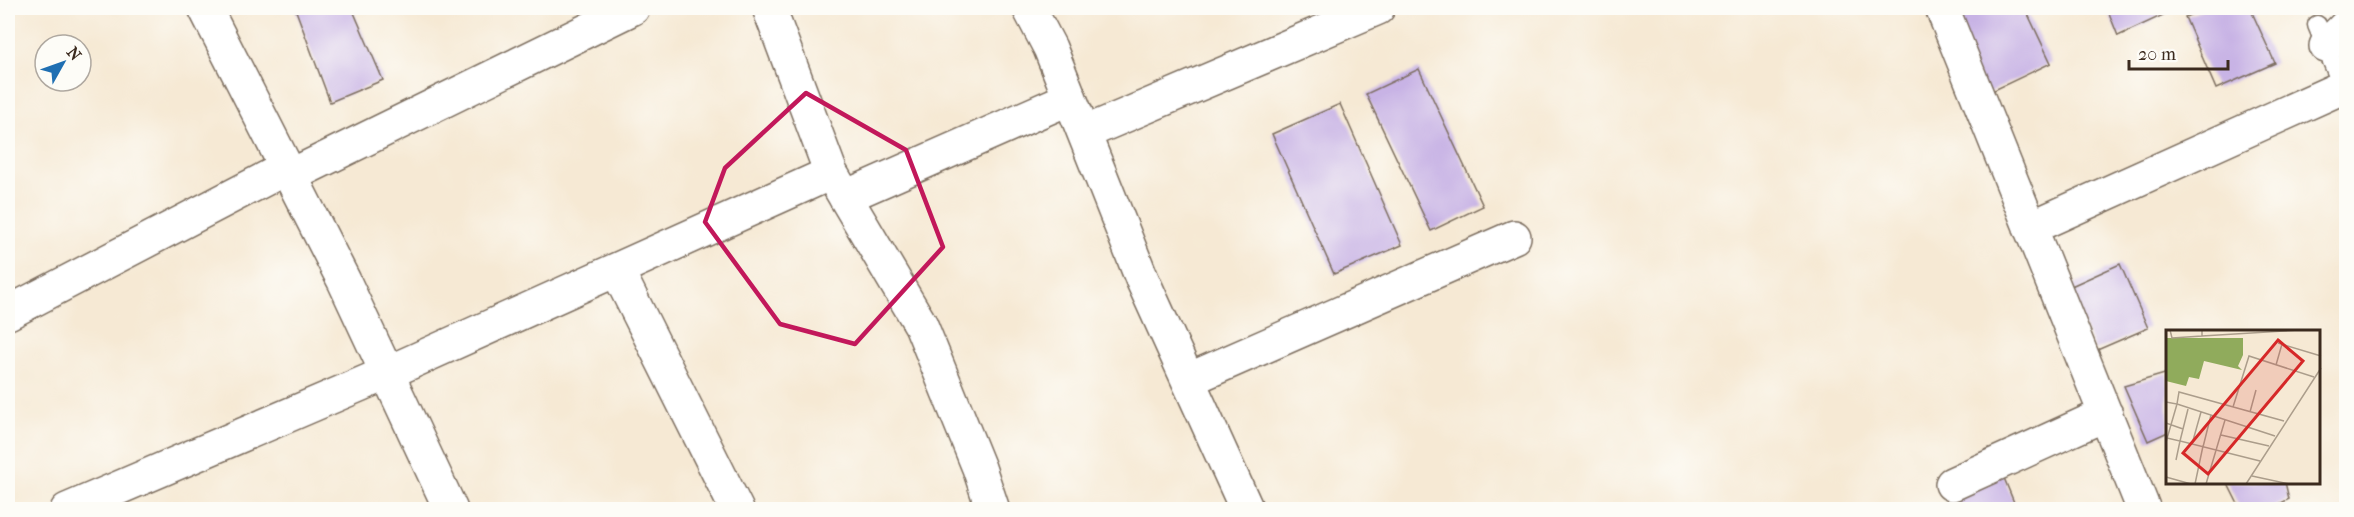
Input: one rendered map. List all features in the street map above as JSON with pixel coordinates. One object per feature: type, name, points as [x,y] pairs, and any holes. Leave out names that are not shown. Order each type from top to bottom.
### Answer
[{"type":"street","points":[[8,313],[288,172],[633,8]]},
{"type":"street","points":[[769,8],[838,185],[921,325],[979,468],[993,510]]},
{"type":"street","points":[[1029,8],[1050,48],[1142,279],[1247,510]]},
{"type":"street","points":[[1084,133],[1378,8]]},
{"type":"street","points":[[1941,8],[2144,510]]},
{"type":"street","points":[[214,10],[288,172],[344,281],[451,510]]},
{"type":"street","points":[[2030,228],[2345,92]]},
{"type":"street","points":[[67,510],[387,373],[616,270],[1070,98]]},
{"type":"street","points":[[1188,380],[1514,237]]},
{"type":"street","points":[[616,270],[738,510]]},
{"type":"street","points":[[1952,484],[2106,414]]},
{"type":"lane","points":[[2330,32],[2345,92]]},
{"type":"highlighted area","points":[[806,93],[906,150],[943,247],[855,344],[780,324],[705,222],[725,168]]},
{"type":"building","points":[[295,8],[352,8],[383,80],[330,102]]},
{"type":"building","points":[[1970,8],[2025,8],[2051,63],[1986,94],[1949,17]]},
{"type":"building","points":[[2107,8],[2173,8],[2174,10],[2118,36]]},
{"type":"building","points":[[2206,8],[2250,8],[2275,63],[2216,89],[2185,17]]},
{"type":"building","points":[[1419,69],[1483,206],[1431,231],[1366,94]]},
{"type":"building","points":[[1340,104],[1402,245],[1334,274],[1272,134]]},
{"type":"building","points":[[2120,264],[2148,328],[2095,351],[2067,288]]},
{"type":"building","points":[[2166,374],[2166,433],[2148,441],[2124,386]]},
{"type":"building","points":[[2000,468],[2017,510],[1959,510],[1949,486]]},
{"type":"building","points":[[2228,484],[2285,484],[2289,499],[2268,510],[2241,510]]}]
